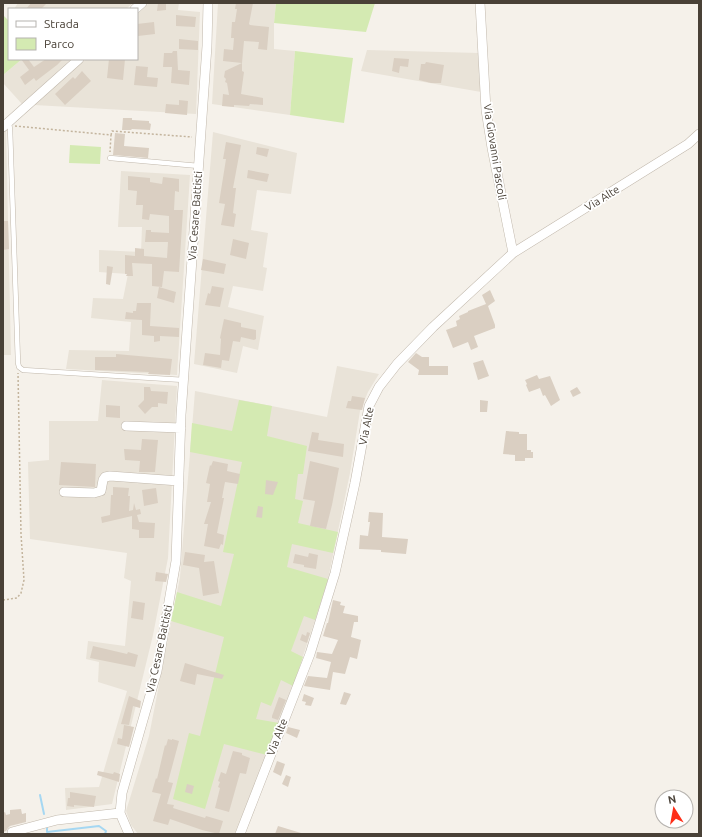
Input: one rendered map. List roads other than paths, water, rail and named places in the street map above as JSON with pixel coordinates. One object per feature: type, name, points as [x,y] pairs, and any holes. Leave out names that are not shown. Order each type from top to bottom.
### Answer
[{"type":"street","name":"Via Cesare Battisti","points":[[129,834],[120,813],[122,793],[158,663],[176,561],[181,428],[207,46],[208,3]]},
{"type":"street","name":"Via Giovanni Pascoli","points":[[480,3],[486,110],[513,253]]},
{"type":"street","points":[[6,125],[78,60]]},
{"type":"street","name":"Via Alte","points":[[240,834],[310,654],[335,574],[359,463],[369,406],[379,387],[397,364],[433,328],[513,253],[688,144],[699,134]]},
{"type":"street","points":[[126,426],[181,428]]},
{"type":"street","points":[[64,492],[94,493],[101,491],[103,480],[105,477],[110,476],[179,481]]},
{"type":"street","points":[[12,832],[57,820],[120,813]]},
{"type":"lane","points":[[6,125],[10,128],[18,363],[20,368],[23,370],[184,380]]},
{"type":"lane","points":[[110,158],[199,166]]},
{"type":"waterway","points":[[40,795],[44,814]]},
{"type":"waterway","points":[[47,828],[47,832],[99,826],[106,831],[105,834]]}]
